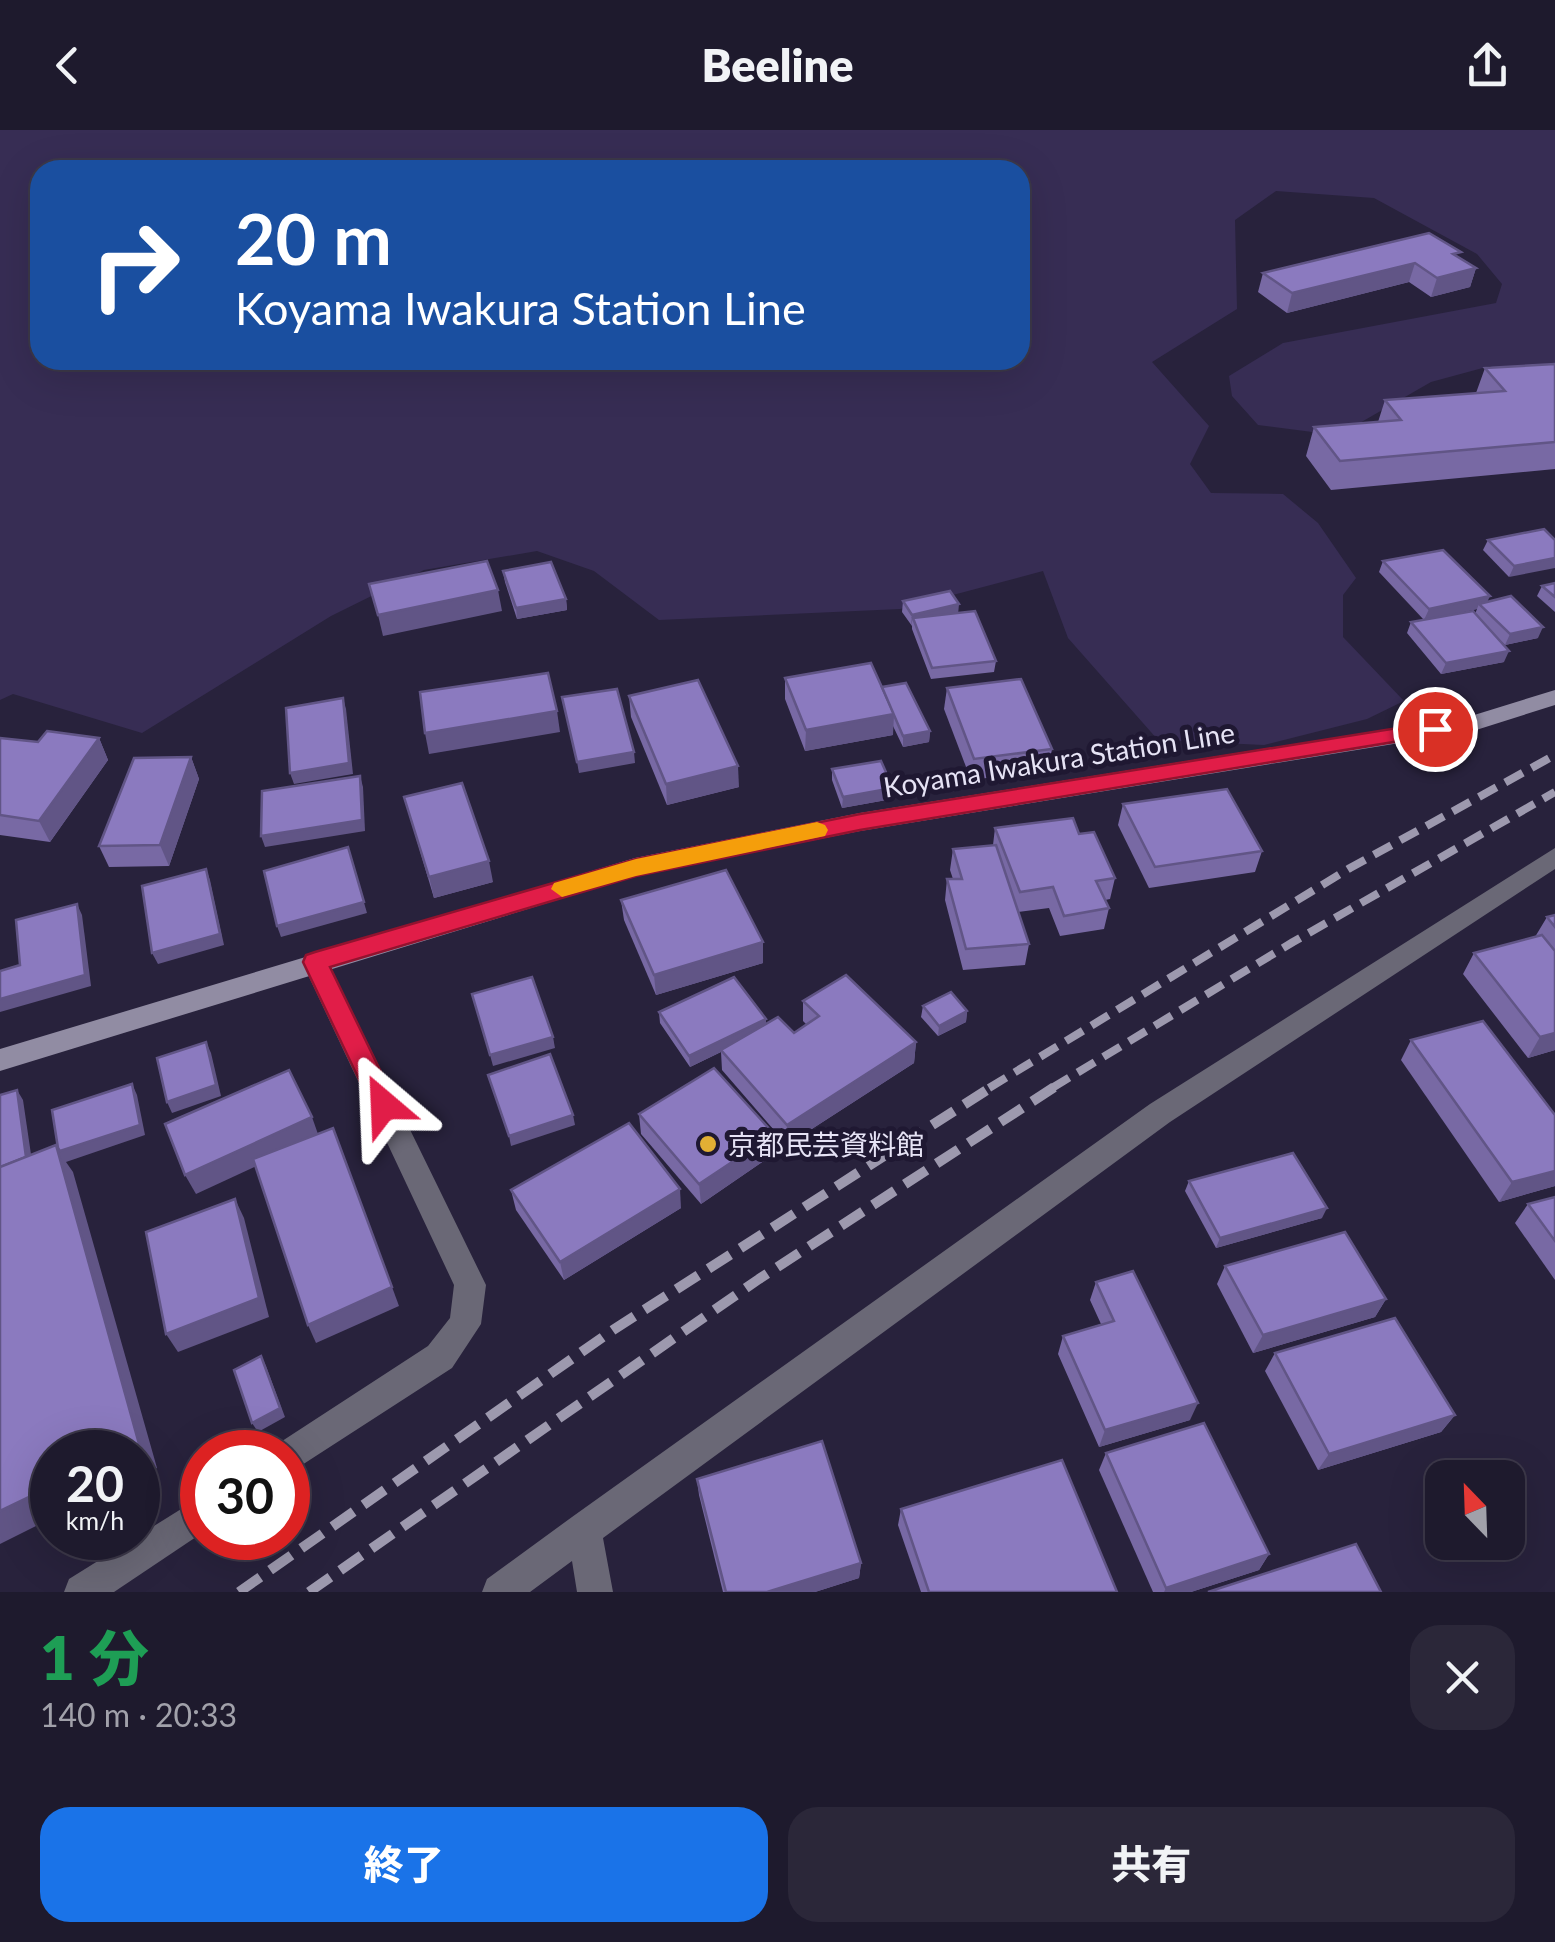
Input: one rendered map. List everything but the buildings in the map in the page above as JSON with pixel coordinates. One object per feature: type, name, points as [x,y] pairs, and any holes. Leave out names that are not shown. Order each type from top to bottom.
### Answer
[{"type":"main road","name":"Koyama Iwakura Station Line","points":[[0,1060],[636,867],[860,822],[1474,723],[1555,696]]},
{"type":"street","points":[[500,1592],[1160,1113],[1555,857]]},
{"type":"street","points":[[310,1443],[440,1357],[465,1324],[470,1285],[315,962]]},
{"type":"street","points":[[82,1592],[180,1527]]},
{"type":"street","points":[[584,1529],[595,1592]]},
{"type":"shaded area","points":[[0,130],[1555,130],[1555,380],[1535,385],[1490,366],[1431,382],[1351,428],[1320,433],[1258,425],[1232,396],[1229,376],[1283,343],[1496,303],[1502,284],[1477,254],[1374,198],[1276,191],[1235,220],[1237,309],[1152,362],[1209,426],[1190,464],[1211,493],[1283,494],[1318,523],[1356,578],[1343,595],[1343,637],[1404,701],[1367,719],[1264,745],[1158,740],[1068,638],[1043,571],[900,609],[659,620],[594,571],[537,551],[424,570],[331,616],[142,733],[13,694],[0,700]]},
{"type":"railway","points":[[989,1088],[1350,868],[1555,755]]},
{"type":"railway","points":[[1052,1088],[1293,942],[1555,792]]},
{"type":"railway","points":[[239,1592],[613,1330],[993,1086]]},
{"type":"railway","points":[[309,1592],[759,1279],[1056,1086]]},
{"type":"slow traffic","points":[[562,889],[636,867],[817,830]]},
{"type":"place","name":"京都民芸資料館","points":[[708,1144]]},
{"type":"route","points":[[384,1105],[315,962],[636,867],[860,822],[1435,729]]}]
